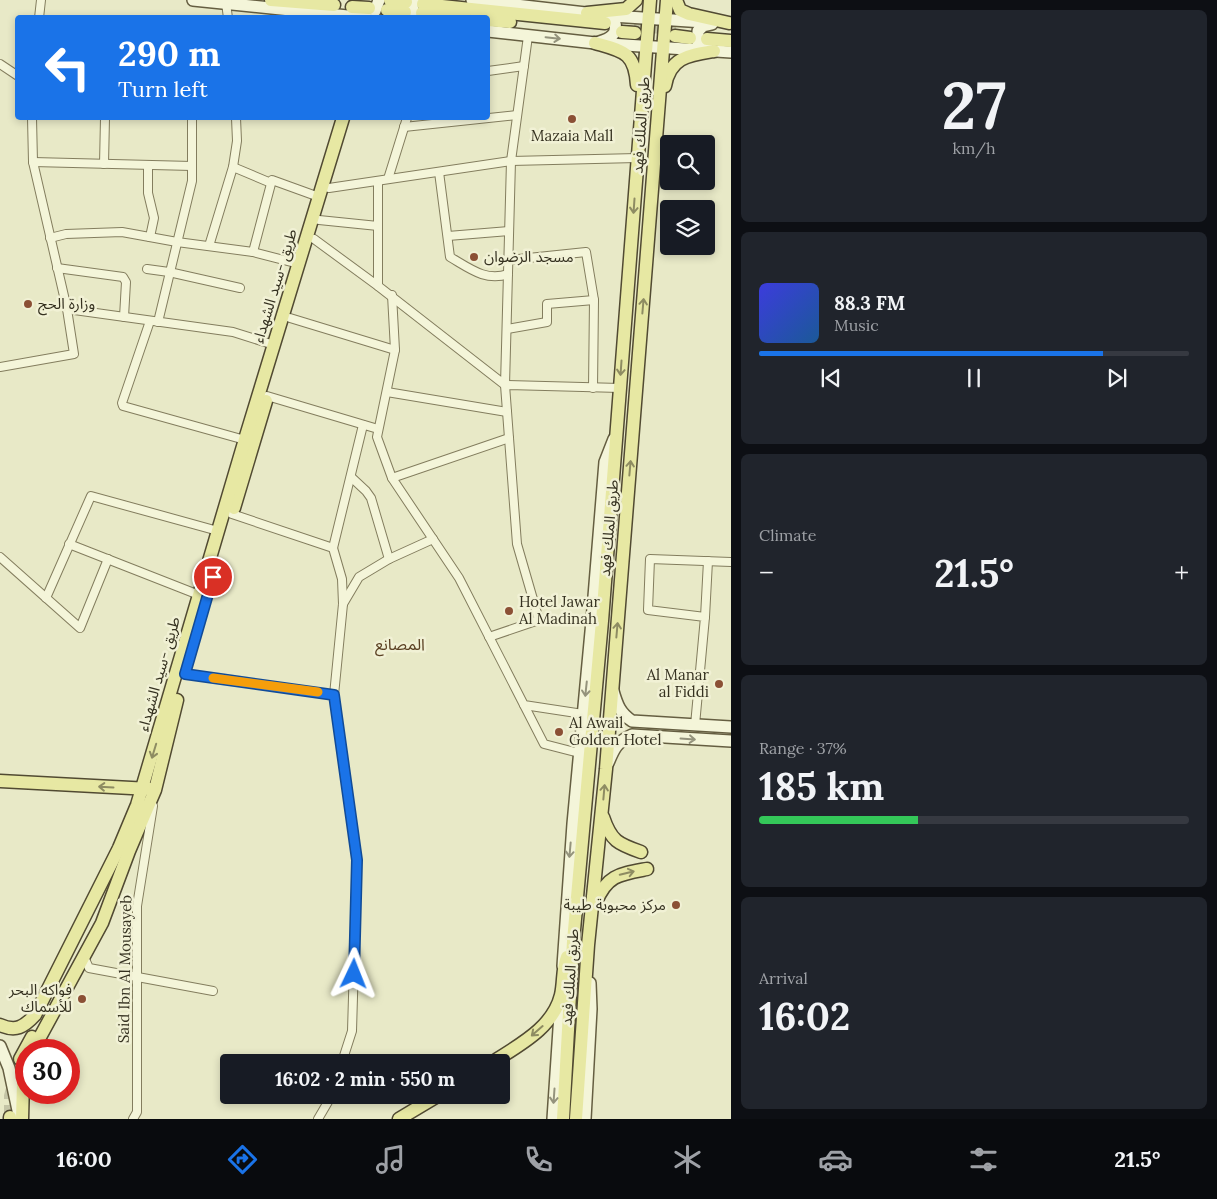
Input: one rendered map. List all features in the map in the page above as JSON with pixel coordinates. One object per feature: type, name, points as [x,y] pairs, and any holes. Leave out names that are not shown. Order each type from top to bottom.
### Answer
[{"type":"main road","points":[[271,0],[335,12]]},
{"type":"main road","points":[[589,13],[626,9],[636,0]]},
{"type":"main road","name":"طريق الملك فهد","points":[[563,1119],[573,941],[572,892],[580,857],[603,611],[650,0]]},
{"type":"main road","name":"طريق الملك فهد","points":[[576,1119],[588,945],[606,769],[667,0]]},
{"type":"main road","points":[[676,0],[680,10],[727,25]]},
{"type":"main road","points":[[350,4],[379,9],[414,8],[484,15]]},
{"type":"main road","points":[[414,8],[450,15]]},
{"type":"main road","points":[[490,16],[605,27],[490,20]]},
{"type":"main road","points":[[727,25],[708,36],[731,41]]},
{"type":"main road","points":[[676,33],[691,34]]},
{"type":"main road","points":[[594,43],[625,53],[634,63],[639,135]]},
{"type":"main road","points":[[656,138],[667,76],[672,67],[689,55],[714,51]]},
{"type":"main road","name":"طريق -سيد الشهداء","points":[[0,1025],[19,1028],[26,1025],[35,1015],[119,848],[137,805],[342,120]]},
{"type":"main road","name":"طريق -سيد الشهداء","points":[[39,1039],[102,923],[129,851],[155,790],[185,674],[349,120]]},
{"type":"main road","points":[[0,781],[155,790]]},
{"type":"main road","points":[[602,814],[608,833],[616,841],[641,852]]},
{"type":"main road","points":[[596,866],[586,864],[580,857],[587,851],[598,850]]},
{"type":"main road","points":[[35,1039],[129,851]]},
{"type":"main road","points":[[592,911],[607,882],[624,873],[647,869]]},
{"type":"main road","points":[[505,1054],[537,1032],[554,1015],[561,995],[563,966],[573,941]]},
{"type":"main road","points":[[15,1119],[18,1104]]},
{"type":"main road","points":[[399,1119],[424,1104]]},
{"type":"street","points":[[39,15],[41,0]]},
{"type":"street","points":[[194,0],[322,13],[379,9]]},
{"type":"street","points":[[472,0],[589,13],[727,25]]},
{"type":"street","points":[[226,3],[228,15]]},
{"type":"street","points":[[335,12],[346,9],[350,4]]},
{"type":"street","points":[[589,13],[614,20],[616,26],[611,38],[594,43]]},
{"type":"street","points":[[714,51],[698,44],[698,31],[703,26],[727,25]]},
{"type":"street","points":[[490,31],[594,43],[731,52]]},
{"type":"street","points":[[528,36],[511,161],[505,385],[517,544],[539,620]]},
{"type":"street","points":[[0,64],[15,74]]},
{"type":"street","points":[[490,71],[524,66]]},
{"type":"street","points":[[490,118],[517,115]]},
{"type":"street","points":[[0,367],[74,354],[67,309],[33,162],[32,120]]},
{"type":"street","points":[[104,164],[105,120]]},
{"type":"street","points":[[192,120],[192,181],[177,242],[154,321],[122,403],[123,406],[245,440]]},
{"type":"street","points":[[210,246],[233,167],[237,141],[236,120]]},
{"type":"street","points":[[388,179],[406,120]]},
{"type":"street","points":[[404,127],[470,120]]},
{"type":"street","points":[[329,188],[511,161],[638,158]]},
{"type":"street","points":[[33,162],[192,166]]},
{"type":"street","points":[[148,165],[148,193],[154,218],[150,237]]},
{"type":"street","points":[[233,167],[271,183]]},
{"type":"street","points":[[439,172],[450,257],[481,276],[501,277],[508,274]]},
{"type":"street","points":[[253,252],[272,180],[319,197]]},
{"type":"street","points":[[378,181],[378,286]]},
{"type":"street","points":[[320,220],[378,226]]},
{"type":"street","points":[[448,236],[509,231]]},
{"type":"street","points":[[50,238],[66,234],[122,232],[177,242],[253,252],[299,264]]},
{"type":"street","points":[[314,239],[392,295],[505,385],[620,388]]},
{"type":"street","points":[[508,260],[586,252],[594,300],[593,388]]},
{"type":"street","points":[[57,268],[123,277],[126,282],[124,317]]},
{"type":"street","points":[[147,269],[240,288]]},
{"type":"street","points":[[392,295],[395,350],[377,437],[392,478],[459,578],[544,744],[579,753]]},
{"type":"street","points":[[507,329],[547,322],[547,304],[594,300]]},
{"type":"street","points":[[67,309],[233,332],[274,345]]},
{"type":"street","points":[[290,318],[395,350]]},
{"type":"street","points":[[387,392],[507,412]]},
{"type":"street","points":[[267,396],[378,429]]},
{"type":"street","points":[[345,1054],[352,1031],[357,860],[334,695],[343,604],[342,579],[333,548],[363,425]]},
{"type":"street","points":[[563,966],[572,892],[579,753],[605,462],[616,433]]},
{"type":"street","points":[[392,478],[509,438]]},
{"type":"street","points":[[351,477],[371,498],[389,559]]},
{"type":"street","points":[[46,598],[91,496],[218,531]]},
{"type":"street","points":[[232,514],[333,548]]},
{"type":"street","points":[[343,604],[359,577],[389,559],[433,539]]},
{"type":"street","points":[[69,544],[199,595]]},
{"type":"street","points":[[0,556],[80,628],[108,559]]},
{"type":"street","points":[[705,617],[648,610],[650,559],[731,562]]},
{"type":"street","points":[[696,725],[708,561]]},
{"type":"street","points":[[490,637],[539,620],[592,621]]},
{"type":"street","points":[[185,674],[334,695]]},
{"type":"street","points":[[612,688],[618,708],[624,716],[632,721],[731,727]]},
{"type":"street","points":[[524,705],[583,714]]},
{"type":"street","points":[[606,769],[612,752],[620,740],[632,735],[731,741]]},
{"type":"street","name":"Said Ibn Al Mousayeb","points":[[133,1119],[137,1112],[137,906],[155,790]]},
{"type":"street","points":[[585,1119],[591,1009],[588,945]]},
{"type":"street","points":[[84,958],[89,968],[213,991]]},
{"type":"street","points":[[553,1119],[561,995]]},
{"type":"street","points":[[0,1046],[9,1068],[15,1119]]},
{"type":"street","points":[[318,1119],[327,1104]]},
{"type":"tunnel","points":[[634,26],[676,29]]},
{"type":"tunnel","points":[[691,30],[708,32]]},
{"type":"tunnel","points":[[10,1117],[10,1096],[15,1078]]},
{"type":"slow traffic","points":[[213,678],[318,692]]},
{"type":"place","name":"Mazaia Mall","points":[[572,119]]},
{"type":"place","name":"مسجد الرضوان","points":[[474,257]]},
{"type":"place","name":"وزارة الحج","points":[[28,304]]},
{"type":"place","name":"Hotel Jawar Al Madinah","points":[[509,611]]},
{"type":"place","name":"Al Manar al Fiddi","points":[[719,684]]},
{"type":"place","name":"Al Awail Golden Hotel","points":[[559,732]]},
{"type":"place","name":"مركز محبوبة طيبة","points":[[676,905]]},
{"type":"place","name":"فواكه البحر للأسماك","points":[[82,999]]},
{"type":"district","name":"المصانع","points":[[400,644]]},
{"type":"route","points":[[213,577],[185,674],[334,695],[357,860],[354,974]]}]
